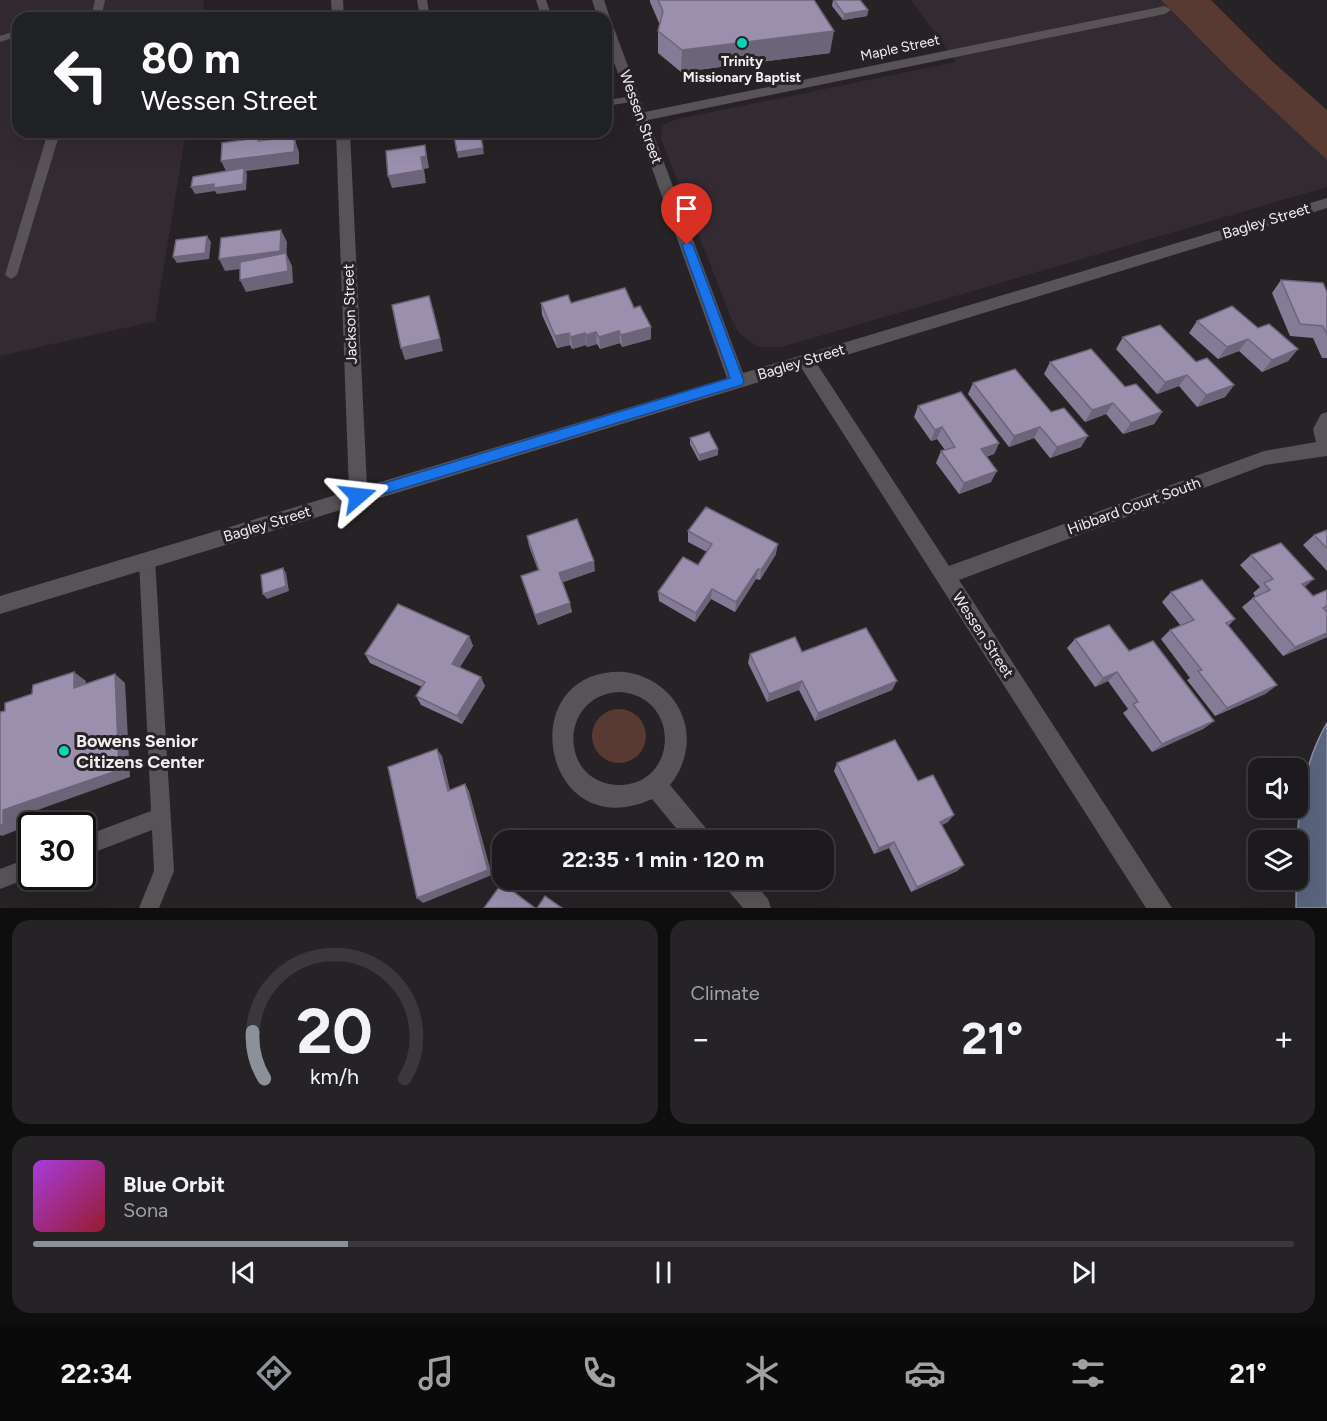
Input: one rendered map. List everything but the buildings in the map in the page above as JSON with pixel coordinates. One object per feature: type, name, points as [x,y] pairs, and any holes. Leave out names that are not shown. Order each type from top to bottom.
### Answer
[{"type":"street","name":"Maple Street","points":[[640,117],[1165,9]]},
{"type":"street","name":"Wessen Street","points":[[612,39],[737,381]]},
{"type":"street","name":"Jackson Street","points":[[343,138],[358,496]]},
{"type":"street","name":"Bagley Street","points":[[0,604],[1327,202]]},
{"type":"street","name":"Wessen Street","points":[[806,361],[1154,906]]},
{"type":"street","name":"Hibbard Court South","points":[[945,576],[1264,458],[1327,449],[1322,429],[1327,419]]},
{"type":"street","points":[[628,682],[643,686],[665,703],[673,716],[676,744],[673,759],[665,773],[654,784],[632,794],[609,795],[594,791],[581,783],[571,771],[561,744],[563,729],[568,714],[587,692],[600,685],[628,682]]},
{"type":"street","points":[[654,784],[693,830]]},
{"type":"street","points":[[744,890],[759,908]]},
{"type":"lane","points":[[612,102],[634,99]]},
{"type":"lane","points":[[10,275],[52,138]]},
{"type":"lane","points":[[147,560],[164,871],[149,908]]},
{"type":"lane","points":[[96,842],[162,816]]},
{"type":"lane","points":[[0,879],[18,872]]},
{"type":"shaded area","points":[[0,0],[204,0],[203,12],[12,12],[12,138],[185,138],[155,321],[0,356]]},
{"type":"shaded area","points":[[911,0],[1161,0],[1232,72],[1327,160],[1327,187],[782,347],[758,347],[739,333],[732,320],[661,139],[662,127],[668,122],[682,118],[956,62]]},
{"type":"shaded area","points":[[1161,0],[1211,0],[1273,62],[1327,110],[1327,160],[1232,72]]},
{"type":"shaded area","points":[[619,709],[629,711],[638,717],[644,726],[646,736],[644,746],[638,755],[629,761],[619,763],[609,761],[600,755],[594,746],[592,736],[594,726],[600,717],[609,711]]},
{"type":"water","points":[[1327,723],[1327,908],[1296,908],[1296,890],[1308,890],[1308,830],[1298,830],[1299,818],[1308,818],[1308,768]]},
{"type":"place","name":"Trinity Missionary Baptist","points":[[742,43]]},
{"type":"place","name":"Bowens Senior Citizens Center","points":[[64,751]]},
{"type":"route","points":[[358,496],[737,381],[687,245]]}]
